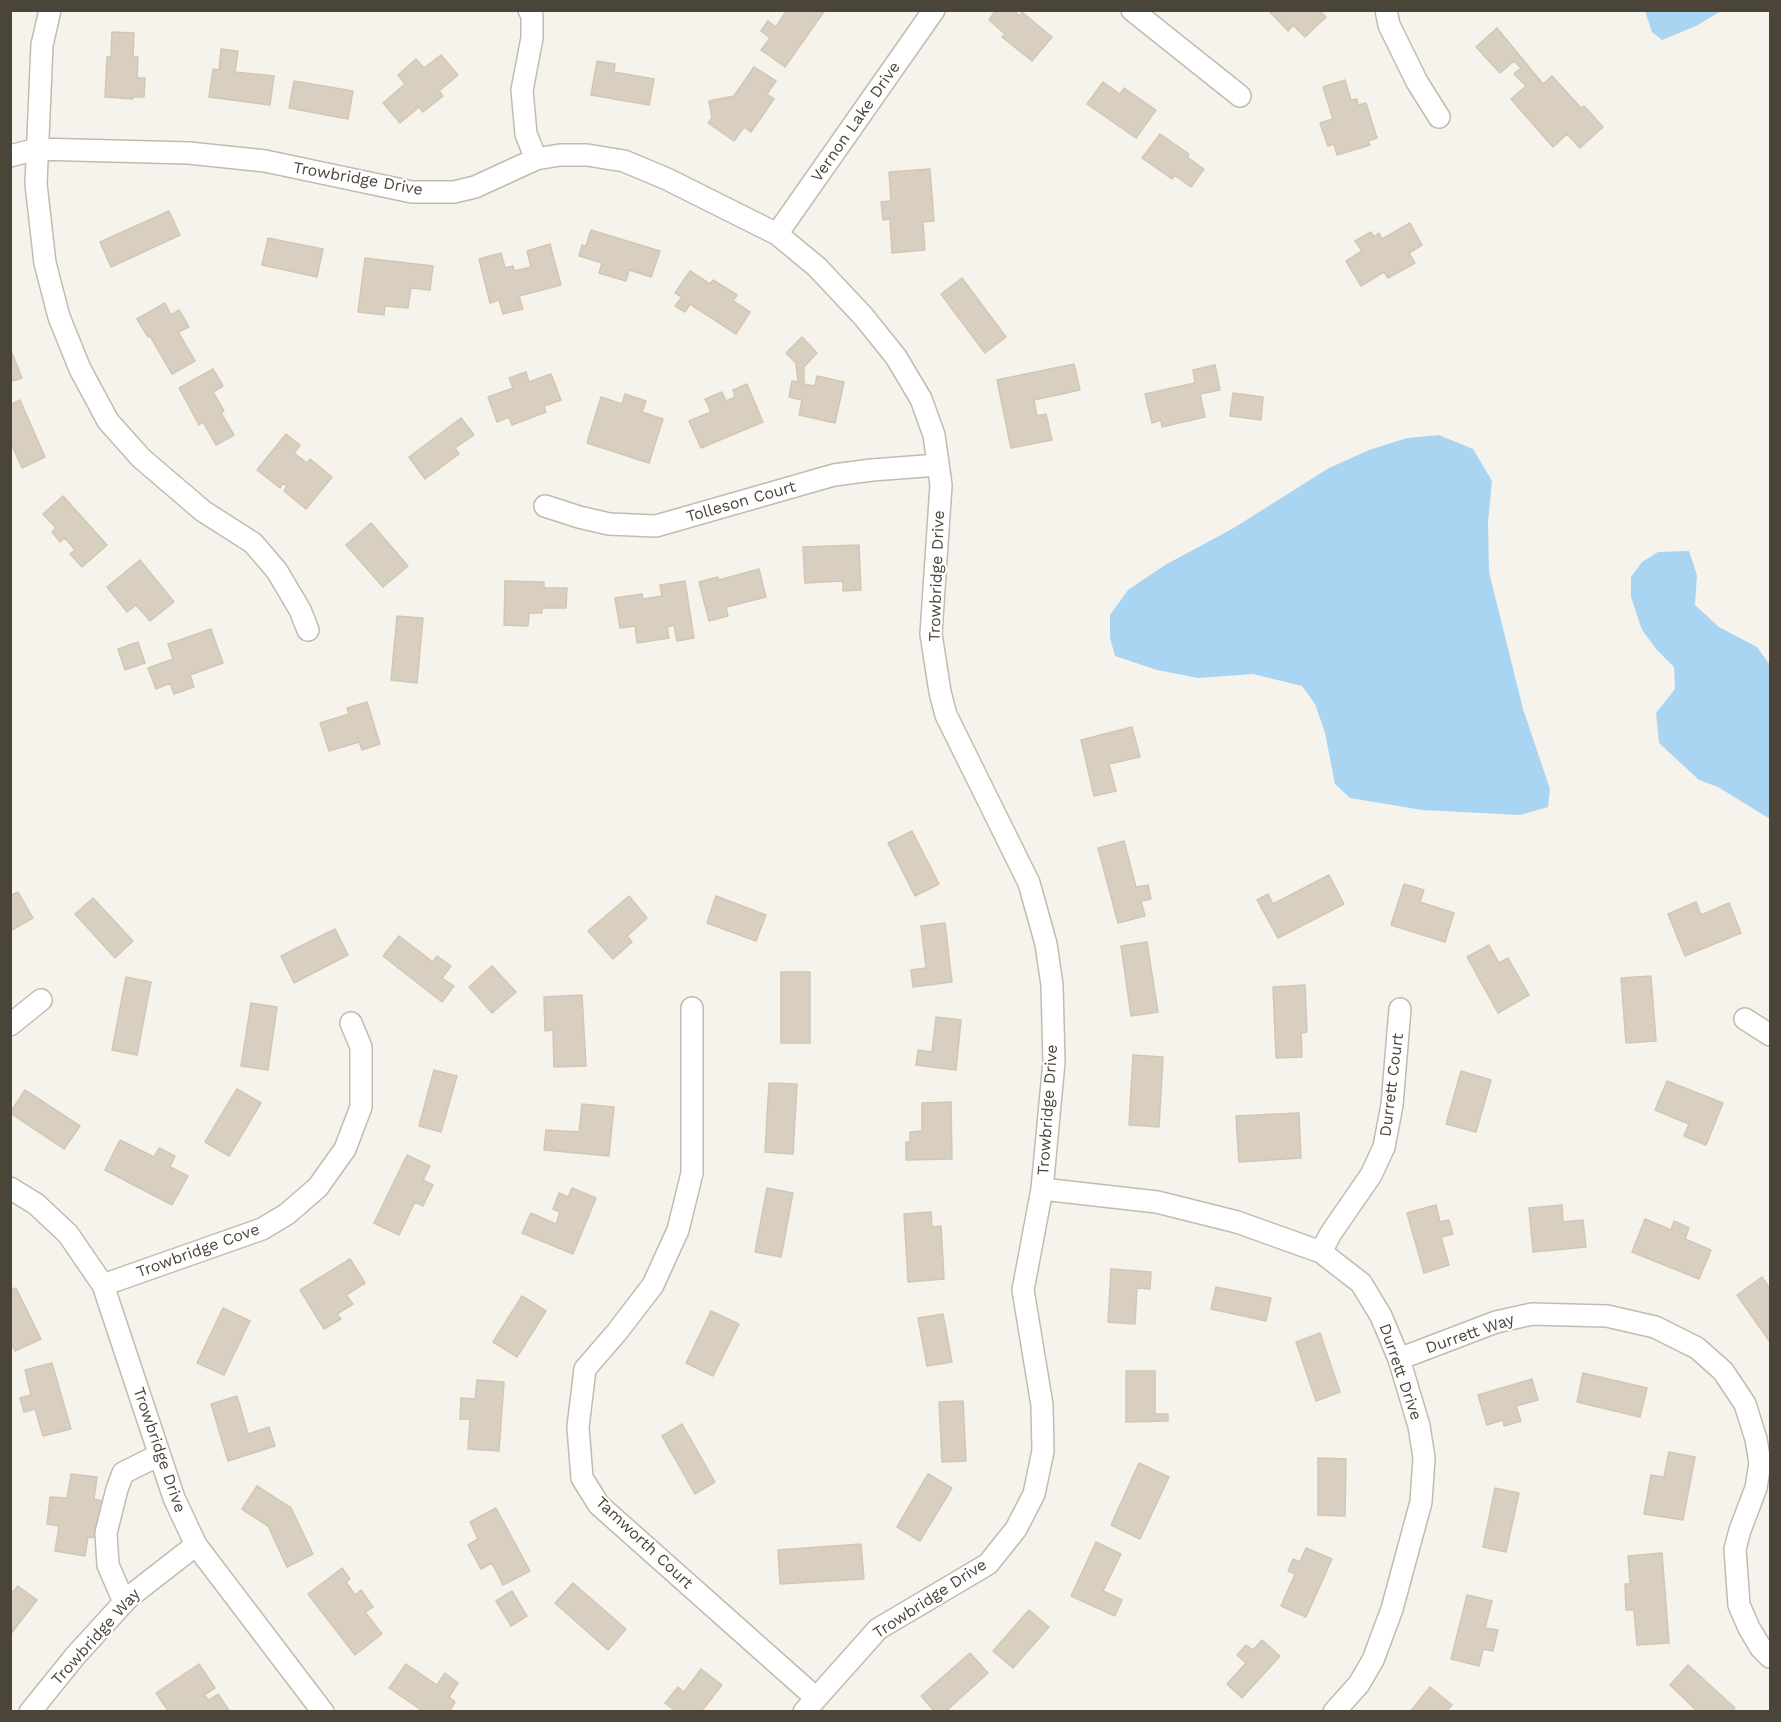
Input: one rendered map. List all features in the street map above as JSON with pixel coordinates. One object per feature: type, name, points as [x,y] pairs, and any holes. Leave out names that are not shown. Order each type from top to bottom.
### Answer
[{"type":"street","points":[[50,10],[42,45],[36,184],[45,263],[59,317],[80,369],[108,421],[141,458],[203,511],[253,543],[277,571],[300,610],[308,630]]},
{"type":"street","points":[[529,10],[532,16],[532,38],[522,90],[526,134],[536,159]]},
{"type":"street","name":"Vernon Lake Drive","points":[[777,234],[934,10]]},
{"type":"street","points":[[1132,10],[1240,96]]},
{"type":"street","points":[[1386,10],[1389,25],[1403,54],[1439,117]]},
{"type":"street","name":"Trowbridge Drive","points":[[10,156],[37,149],[165,152],[265,161],[412,192],[454,192],[475,187],[536,159],[560,155],[587,155],[624,161],[668,178],[777,234],[818,267],[863,316],[896,357],[921,399],[934,435],[941,485],[931,634],[940,692],[951,724],[1029,883],[1046,944],[1052,985],[1054,1062],[1042,1189],[1023,1290],[1041,1405],[1043,1450],[1034,1494],[1016,1528],[988,1564],[878,1629],[810,1705]]},
{"type":"street","name":"Tolleson Court","points":[[545,506],[579,518],[609,524],[656,526],[834,476],[872,470],[938,465]]},
{"type":"street","points":[[10,1025],[41,1000]]},
{"type":"street","name":"Tamworth Court","points":[[692,1008],[692,1173],[678,1230],[654,1285],[585,1369],[578,1427],[582,1478],[599,1505],[810,1705]]},
{"type":"street","name":"Durrett Court","points":[[1321,1252],[1331,1233],[1371,1175],[1384,1147],[1392,1105],[1400,1009]]},
{"type":"street","points":[[1745,1019],[1770,1035]]},
{"type":"street","name":"Trowbridge Cove","points":[[103,1285],[262,1229],[287,1214],[318,1187],[345,1149],[361,1107],[361,1047],[351,1023]]},
{"type":"street","name":"Trowbridge Drive","points":[[10,1188],[36,1204],[68,1234],[103,1285],[174,1498],[196,1545],[323,1712]]},
{"type":"street","name":"Durrett Drive","points":[[1042,1189],[1157,1202],[1237,1222],[1321,1252],[1361,1283],[1381,1316],[1399,1359],[1419,1426],[1425,1458],[1421,1502],[1392,1609],[1377,1651],[1359,1684],[1334,1712]]},
{"type":"street","name":"Durrett Way","points":[[1399,1359],[1496,1322],[1540,1314],[1607,1316],[1654,1327],[1697,1348],[1723,1371],[1745,1404],[1756,1439],[1760,1463],[1756,1488],[1735,1550],[1739,1605],[1749,1628],[1761,1648],[1770,1657]]},
{"type":"street","points":[[124,1602],[108,1565],[106,1533],[123,1473],[159,1455]]},
{"type":"street","name":"Trowbridge Way","points":[[30,1712],[76,1655],[124,1602],[196,1545]]},
{"type":"water","points":[[1645,11],[1721,11],[1696,26],[1662,40],[1652,32]]},
{"type":"water","points":[[1439,435],[1473,449],[1492,481],[1488,522],[1489,572],[1523,709],[1550,789],[1548,807],[1520,815],[1422,810],[1350,798],[1335,784],[1325,733],[1315,704],[1302,686],[1253,674],[1198,678],[1157,670],[1115,656],[1110,638],[1110,615],[1128,590],[1165,565],[1232,529],[1329,468],[1369,450],[1407,438]]},
{"type":"water","points":[[1689,551],[1697,575],[1695,605],[1719,627],[1757,647],[1770,665],[1770,819],[1718,787],[1699,780],[1659,743],[1656,713],[1675,689],[1674,667],[1642,630],[1631,597],[1631,577],[1642,562],[1658,552]]},
{"type":"building","points":[[787,10],[825,10],[785,67],[761,50],[770,38],[761,31],[768,21],[776,27]]},
{"type":"building","points":[[996,10],[1013,10],[1020,16],[1022,12],[1052,37],[1032,61],[1002,37],[1005,34],[989,20]]},
{"type":"building","points":[[1268,10],[1319,10],[1326,17],[1305,37],[1293,25],[1288,31]]},
{"type":"building","points":[[1497,28],[1543,84],[1552,76],[1581,108],[1584,106],[1603,127],[1580,148],[1567,134],[1553,147],[1511,99],[1526,86],[1514,74],[1521,68],[1514,61],[1500,73],[1476,47]]},
{"type":"building","points":[[112,32],[134,33],[133,57],[138,57],[137,78],[145,78],[144,97],[133,97],[133,99],[105,97],[107,57],[111,57]]},
{"type":"building","points":[[221,49],[238,51],[235,72],[274,76],[270,105],[209,97],[213,69],[219,70]]},
{"type":"building","points":[[441,55],[458,75],[439,91],[443,96],[423,112],[419,107],[400,123],[383,103],[405,84],[398,75],[416,59],[424,68]]},
{"type":"building","points":[[597,61],[615,64],[614,72],[654,79],[649,105],[591,95]]},
{"type":"building","points":[[754,67],[776,81],[767,94],[774,99],[751,132],[744,127],[734,141],[708,123],[712,118],[709,101],[734,96]]},
{"type":"building","points":[[1345,80],[1351,100],[1357,99],[1358,105],[1366,103],[1377,138],[1368,141],[1370,145],[1337,155],[1334,144],[1328,146],[1320,123],[1333,119],[1323,87]]},
{"type":"building","points":[[294,81],[353,91],[348,119],[289,108]]},
{"type":"building","points":[[1103,82],[1120,94],[1124,88],[1156,110],[1136,138],[1087,104]]},
{"type":"building","points":[[1160,134],[1189,154],[1187,157],[1204,169],[1191,187],[1174,175],[1172,179],[1142,158]]},
{"type":"building","points":[[930,169],[934,221],[923,222],[925,250],[892,253],[890,219],[883,220],[881,202],[891,201],[889,172]]},
{"type":"building","points":[[169,211],[180,235],[111,267],[100,242]]},
{"type":"building","points":[[1410,223],[1422,245],[1409,253],[1415,263],[1388,278],[1384,272],[1361,286],[1346,261],[1362,251],[1355,241],[1371,232],[1374,237],[1379,233],[1382,239]]},
{"type":"building","points":[[591,230],[660,251],[651,277],[629,270],[626,281],[599,273],[602,263],[579,256],[582,245],[586,246]]},
{"type":"building","points":[[268,238],[323,249],[317,277],[262,265]]},
{"type":"building","points":[[550,244],[561,285],[519,296],[523,309],[503,314],[499,300],[490,303],[479,259],[501,253],[505,268],[513,266],[514,271],[531,267],[527,251]]},
{"type":"building","points":[[365,258],[433,266],[430,290],[411,288],[408,308],[385,306],[384,315],[358,312]]},
{"type":"building","points":[[690,271],[710,284],[713,280],[737,295],[733,301],[750,312],[736,334],[690,304],[685,312],[675,306],[682,297],[675,293]]},
{"type":"building","points":[[962,278],[1006,337],[985,353],[941,294]]},
{"type":"building","points":[[165,303],[171,315],[179,310],[189,327],[178,332],[195,361],[172,374],[150,336],[148,337],[137,319]]},
{"type":"building","points":[[802,337],[817,353],[804,367],[804,384],[815,386],[817,376],[844,382],[835,423],[799,415],[802,400],[789,397],[792,381],[798,382],[796,363],[786,353]]},
{"type":"building","points":[[10,348],[22,378],[10,382]]},
{"type":"building","points":[[1074,364],[1080,390],[1034,400],[1037,416],[1046,414],[1052,440],[1011,448],[997,380]]},
{"type":"building","points":[[1215,365],[1220,390],[1200,394],[1205,417],[1162,427],[1161,420],[1152,423],[1145,394],[1195,383],[1193,370]]},
{"type":"building","points":[[213,369],[223,386],[213,392],[224,411],[221,413],[234,435],[216,445],[203,422],[199,425],[179,388]]},
{"type":"building","points":[[526,372],[529,382],[551,374],[561,400],[544,406],[546,412],[512,425],[509,417],[497,422],[488,397],[513,388],[509,378]]},
{"type":"building","points":[[747,384],[763,422],[701,448],[689,421],[711,412],[705,399],[722,392],[726,401],[735,397],[733,390]]},
{"type":"building","points":[[1233,393],[1263,397],[1261,420],[1230,416]]},
{"type":"building","points":[[625,394],[646,401],[642,412],[663,419],[649,463],[587,443],[601,397],[622,404]]},
{"type":"building","points":[[20,400],[45,457],[22,468],[10,441],[10,405]]},
{"type":"building","points":[[461,418],[474,435],[455,448],[459,454],[425,479],[409,457]]},
{"type":"building","points":[[286,434],[300,445],[294,453],[307,463],[310,459],[332,477],[306,509],[284,491],[287,486],[283,483],[280,488],[257,470]]},
{"type":"building","points":[[63,496],[107,545],[82,567],[70,554],[75,550],[65,538],[60,542],[52,532],[56,528],[43,514]]},
{"type":"building","points":[[371,523],[408,566],[383,587],[346,545]]},
{"type":"building","points":[[859,545],[861,590],[843,591],[843,581],[805,583],[803,547]]},
{"type":"building","points":[[140,560],[174,602],[150,621],[136,605],[127,612],[107,587]]},
{"type":"building","points":[[759,569],[766,597],[726,607],[728,616],[709,621],[699,582],[718,577],[719,580]]},
{"type":"building","points":[[505,581],[544,582],[544,588],[567,588],[566,608],[542,608],[542,613],[529,613],[528,626],[504,625]]},
{"type":"building","points":[[685,581],[694,638],[677,641],[674,625],[667,627],[669,638],[637,643],[635,626],[620,628],[615,598],[642,594],[643,599],[662,596],[660,585]]},
{"type":"building","points":[[397,616],[423,618],[417,683],[391,680]]},
{"type":"building","points":[[211,629],[223,663],[190,675],[194,687],[174,694],[170,683],[156,689],[148,668],[173,659],[168,644]]},
{"type":"building","points":[[138,642],[145,663],[125,670],[118,649]]},
{"type":"building","points":[[367,702],[380,744],[362,750],[359,742],[329,751],[320,723],[349,714],[347,708]]},
{"type":"building","points":[[1132,727],[1140,757],[1109,764],[1116,791],[1094,796],[1081,740]]},
{"type":"building","points":[[912,831],[939,884],[915,896],[888,843]]},
{"type":"building","points":[[1124,841],[1136,887],[1148,885],[1151,899],[1141,901],[1145,916],[1118,923],[1098,848]]},
{"type":"building","points":[[1329,875],[1344,904],[1278,938],[1257,900],[1268,894],[1273,904]]},
{"type":"building","points":[[1404,884],[1424,890],[1420,902],[1454,913],[1445,942],[1391,925]]},
{"type":"building","points":[[18,892],[33,918],[10,931],[10,896]]},
{"type":"building","points":[[629,896],[647,918],[627,936],[632,942],[613,959],[588,931]]},
{"type":"building","points":[[716,896],[766,915],[756,941],[707,923]]},
{"type":"building","points":[[93,898],[133,941],[115,958],[75,914]]},
{"type":"building","points":[[1696,902],[1701,915],[1729,903],[1741,933],[1685,956],[1668,914]]},
{"type":"building","points":[[945,923],[952,982],[913,987],[911,970],[926,968],[921,926]]},
{"type":"building","points":[[335,929],[348,955],[294,983],[281,956]]},
{"type":"building","points":[[399,936],[433,962],[437,956],[451,966],[442,978],[454,986],[442,1002],[383,956]]},
{"type":"building","points":[[1147,942],[1158,1012],[1131,1016],[1121,946]]},
{"type":"building","points":[[1489,945],[1499,963],[1508,958],[1529,995],[1498,1013],[1467,957]]},
{"type":"building","points":[[492,966],[516,992],[492,1013],[469,987]]},
{"type":"building","points":[[781,972],[810,972],[810,1043],[781,1043]]},
{"type":"building","points":[[1651,976],[1656,1041],[1626,1043],[1621,978]]},
{"type":"building","points":[[126,977],[151,982],[137,1055],[112,1050]]},
{"type":"building","points":[[1305,985],[1307,1032],[1301,1033],[1302,1057],[1276,1058],[1273,987]]},
{"type":"building","points":[[582,995],[586,1066],[554,1067],[553,1030],[545,1031],[544,997]]},
{"type":"building","points":[[251,1003],[277,1007],[268,1070],[241,1066]]},
{"type":"building","points":[[936,1017],[961,1020],[956,1070],[916,1065],[918,1050],[932,1052]]},
{"type":"building","points":[[1133,1055],[1163,1057],[1159,1127],[1129,1125]]},
{"type":"building","points":[[434,1070],[457,1076],[441,1132],[419,1126]]},
{"type":"building","points":[[1461,1071],[1491,1080],[1476,1132],[1446,1124]]},
{"type":"building","points":[[1667,1081],[1723,1103],[1706,1145],[1684,1136],[1689,1124],[1655,1110]]},
{"type":"building","points":[[769,1083],[797,1084],[793,1154],[765,1152]]},
{"type":"building","points":[[237,1089],[261,1103],[229,1156],[205,1142]]},
{"type":"building","points":[[25,1090],[80,1126],[64,1149],[10,1113]]},
{"type":"building","points":[[951,1102],[952,1159],[906,1160],[906,1142],[910,1142],[910,1132],[922,1131],[922,1103]]},
{"type":"building","points":[[582,1104],[614,1107],[609,1156],[544,1150],[546,1130],[579,1132]]},
{"type":"building","points":[[1299,1113],[1301,1158],[1239,1162],[1236,1116]]},
{"type":"building","points":[[120,1140],[154,1157],[159,1148],[175,1156],[170,1167],[188,1176],[172,1205],[105,1170]]},
{"type":"building","points":[[407,1155],[430,1166],[423,1180],[433,1185],[423,1206],[415,1202],[399,1235],[374,1223]]},
{"type":"building","points":[[572,1188],[596,1198],[573,1254],[522,1233],[531,1213],[556,1224],[560,1212],[553,1209],[559,1193],[568,1197]]},
{"type":"building","points":[[767,1188],[793,1193],[781,1257],[755,1252]]},
{"type":"building","points":[[1436,1205],[1440,1222],[1449,1220],[1453,1234],[1441,1237],[1449,1265],[1424,1273],[1407,1213]]},
{"type":"building","points":[[1562,1205],[1563,1222],[1583,1220],[1586,1247],[1533,1252],[1529,1208]]},
{"type":"building","points":[[931,1212],[932,1227],[941,1226],[944,1279],[908,1282],[904,1214]]},
{"type":"building","points":[[1645,1219],[1671,1230],[1674,1221],[1689,1228],[1685,1239],[1711,1250],[1699,1279],[1632,1252]]},
{"type":"building","points":[[350,1259],[365,1283],[346,1295],[353,1304],[337,1314],[341,1319],[324,1329],[300,1290]]},
{"type":"building","points":[[1111,1269],[1151,1272],[1150,1289],[1137,1288],[1135,1324],[1108,1322]]},
{"type":"building","points":[[1762,1277],[1770,1289],[1770,1342],[1737,1295]]},
{"type":"building","points":[[1216,1287],[1271,1298],[1266,1321],[1211,1309]]},
{"type":"building","points":[[16,1288],[41,1339],[15,1351],[10,1341],[10,1290]]},
{"type":"building","points":[[522,1296],[546,1311],[517,1357],[493,1342]]},
{"type":"building","points":[[223,1308],[250,1321],[224,1375],[197,1363]]},
{"type":"building","points":[[711,1311],[739,1324],[713,1376],[686,1363]]},
{"type":"building","points":[[943,1314],[952,1362],[927,1366],[918,1318]]},
{"type":"building","points":[[1320,1333],[1340,1392],[1316,1401],[1296,1342]]},
{"type":"building","points":[[52,1363],[71,1429],[43,1436],[35,1409],[24,1412],[20,1398],[31,1395],[25,1370]]},
{"type":"building","points":[[1126,1371],[1155,1371],[1155,1414],[1168,1414],[1168,1421],[1126,1422]]},
{"type":"building","points":[[1583,1373],[1647,1388],[1640,1417],[1577,1402]]},
{"type":"building","points":[[1532,1379],[1538,1400],[1516,1406],[1521,1421],[1504,1426],[1503,1420],[1487,1425],[1478,1395]]},
{"type":"building","points":[[477,1380],[504,1382],[499,1451],[468,1449],[470,1419],[460,1419],[461,1398],[475,1399]]},
{"type":"building","points":[[237,1396],[248,1434],[269,1427],[275,1446],[228,1461],[211,1404]]},
{"type":"building","points":[[963,1401],[966,1461],[942,1462],[939,1402]]},
{"type":"building","points":[[682,1424],[715,1482],[695,1494],[662,1436]]},
{"type":"building","points":[[1669,1452],[1695,1457],[1683,1520],[1644,1514],[1651,1475],[1664,1477]]},
{"type":"building","points":[[1318,1458],[1346,1459],[1345,1516],[1318,1515]]},
{"type":"building","points":[[1139,1463],[1169,1477],[1140,1539],[1111,1525]]},
{"type":"building","points":[[71,1474],[97,1477],[94,1499],[102,1501],[97,1538],[88,1537],[85,1556],[55,1551],[59,1526],[47,1524],[50,1497],[67,1498]]},
{"type":"building","points":[[928,1474],[952,1488],[920,1541],[897,1527]]},
{"type":"building","points":[[257,1486],[291,1508],[313,1554],[287,1567],[268,1526],[242,1509]]},
{"type":"building","points":[[1495,1488],[1519,1493],[1506,1552],[1483,1547]]},
{"type":"building","points":[[496,1508],[530,1571],[503,1585],[492,1563],[481,1569],[468,1545],[478,1539],[470,1522]]},
{"type":"building","points":[[1096,1542],[1121,1554],[1103,1591],[1122,1600],[1115,1616],[1071,1596]]},
{"type":"building","points":[[861,1544],[864,1579],[780,1584],[778,1550]]},
{"type":"building","points":[[1306,1548],[1332,1559],[1306,1617],[1281,1606],[1295,1574],[1288,1571],[1293,1559],[1300,1562]]},
{"type":"building","points":[[1662,1553],[1669,1643],[1637,1645],[1634,1610],[1626,1610],[1625,1584],[1630,1584],[1628,1556]]},
{"type":"building","points":[[342,1568],[350,1579],[346,1582],[355,1595],[361,1590],[373,1607],[365,1612],[382,1634],[355,1655],[308,1594]]},
{"type":"building","points":[[573,1583],[626,1629],[608,1650],[555,1603]]},
{"type":"building","points":[[18,1586],[37,1600],[10,1635],[10,1595]]},
{"type":"building","points":[[512,1591],[527,1616],[511,1626],[496,1601]]},
{"type":"building","points":[[1467,1595],[1492,1601],[1485,1628],[1498,1630],[1493,1651],[1483,1649],[1479,1666],[1451,1659]]},
{"type":"building","points":[[1029,1610],[1049,1627],[1013,1668],[993,1651]]},
{"type":"building","points":[[1262,1640],[1280,1656],[1242,1698],[1227,1684],[1246,1663],[1237,1655],[1246,1645],[1253,1650]]},
{"type":"building","points":[[970,1653],[988,1673],[945,1712],[935,1712],[921,1696]]},
{"type":"building","points":[[199,1664],[215,1688],[204,1695],[209,1700],[218,1694],[230,1712],[169,1712],[156,1693]]},
{"type":"building","points":[[406,1664],[437,1685],[445,1673],[458,1683],[449,1697],[455,1702],[449,1712],[424,1712],[389,1688]]},
{"type":"building","points":[[1688,1665],[1735,1708],[1731,1712],[1698,1712],[1670,1685]]},
{"type":"building","points":[[701,1669],[722,1685],[701,1712],[673,1712],[674,1710],[665,1703],[678,1687],[684,1692]]},
{"type":"building","points":[[1430,1687],[1452,1705],[1446,1712],[1410,1712]]}]
